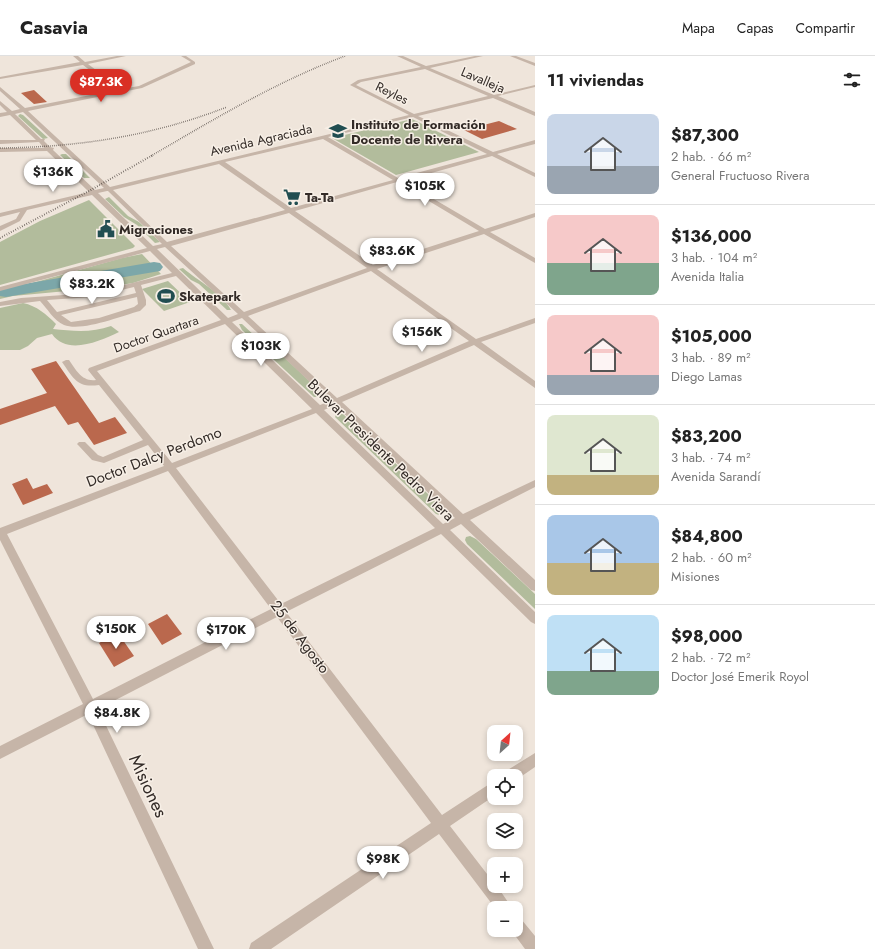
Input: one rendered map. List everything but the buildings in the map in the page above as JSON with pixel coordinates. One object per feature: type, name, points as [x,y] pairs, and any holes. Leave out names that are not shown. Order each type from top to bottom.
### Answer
[{"type":"street","points":[[75,56],[120,91]]},
{"type":"street","points":[[0,78],[124,56]]},
{"type":"street","points":[[0,115],[140,87],[193,63],[183,56]]},
{"type":"street","name":"Lavalleja","points":[[399,56],[535,114]]},
{"type":"street","points":[[428,68],[481,56]]},
{"type":"street","points":[[512,56],[535,65]]},
{"type":"street","name":"Reyles","points":[[428,68],[356,82],[352,85],[491,154],[535,174]]},
{"type":"street","name":"Avenida Agraciada","points":[[0,215],[110,190],[219,162],[535,86]]},
{"type":"street","name":"Bulevar Presidente Pedro Viera","points":[[0,88],[110,190],[192,270],[243,314],[535,587]]},
{"type":"street","name":"Bulevar Presidente Pedro Viera","points":[[0,102],[176,274],[228,321],[535,619]]},
{"type":"street","points":[[324,137],[535,261]]},
{"type":"street","points":[[0,142],[40,141],[53,138]]},
{"type":"street","points":[[0,289],[166,245],[535,142]]},
{"type":"street","points":[[0,150],[50,150],[62,147]]},
{"type":"street","points":[[219,162],[372,268],[535,385]]},
{"type":"street","points":[[0,229],[18,220],[25,209]]},
{"type":"street","name":"Doctor Quartara","points":[[92,370],[372,268],[535,215]]},
{"type":"street","points":[[0,304],[21,300],[92,295],[137,285],[176,274]]},
{"type":"street","points":[[42,299],[66,323],[72,325],[83,324],[137,309],[142,305],[137,285]]},
{"type":"street","points":[[57,314],[140,294]]},
{"type":"street","name":"Doctor Dalcy Perdomo","points":[[1,533],[319,409],[474,342],[535,320]]},
{"type":"street","points":[[66,362],[79,379],[88,384],[102,382]]},
{"type":"street","name":"25 de Agosto","points":[[92,370],[150,441],[280,610],[499,901]]},
{"type":"street","points":[[82,444],[95,458],[104,460],[150,441]]},
{"type":"street","points":[[0,753],[280,610],[535,483]]},
{"type":"street","name":"Misiones","points":[[1,533],[91,707],[206,949]]},
{"type":"street","points":[[521,769],[535,759]]},
{"type":"street","points":[[257,949],[487,793]]},
{"type":"street","points":[[523,933],[535,949]]},
{"type":"green space","points":[[20,114],[48,138],[43,139],[18,116]]},
{"type":"green space","points":[[412,119],[479,152],[396,175],[332,138]]},
{"type":"green space","points":[[66,154],[90,178],[84,178],[60,155]]},
{"type":"green space","points":[[109,197],[128,216],[139,222],[160,242],[155,243],[137,225],[124,217],[105,199]]},
{"type":"green space","points":[[89,200],[135,246],[133,248],[0,285],[0,242],[40,221]]},
{"type":"green space","points":[[142,254],[161,274],[133,283],[110,287],[13,296],[0,299],[0,292],[122,258]]},
{"type":"green space","points":[[183,268],[222,298],[231,310],[227,310],[199,284],[191,280],[179,269]]},
{"type":"green space","name":"Skatepark","points":[[168,281],[190,302],[164,311],[142,289]]},
{"type":"green space","points":[[23,303],[37,308],[49,317],[56,324],[53,329],[90,331],[111,326],[119,332],[84,345],[66,344],[58,341],[52,334],[37,338],[28,346],[20,350],[0,350],[0,308]]},
{"type":"green space","points":[[239,324],[242,324],[269,349],[285,358],[322,393],[322,396],[314,397],[242,330]]},
{"type":"green space","points":[[337,413],[343,414],[444,509],[444,512],[439,515],[436,514],[335,417]]},
{"type":"green space","points":[[470,536],[476,539],[535,594],[535,609],[467,544],[465,540],[466,537]]},
{"type":"waterway","points":[[6,292],[154,267]]},
{"type":"railway","points":[[151,156],[270,89],[294,77],[345,56]]},
{"type":"railway","points":[[0,148],[59,145],[115,138],[171,126],[227,107]]},
{"type":"railway","points":[[0,238],[153,155]]},
{"type":"place","name":"Instituto de Formación Docente de Rivera","points":[[338,131]]},
{"type":"place","name":"Ta-Ta","points":[[292,197]]},
{"type":"place","name":"Migraciones","points":[[106,229]]},
{"type":"place","name":"Skatepark","points":[[166,296]]}]
